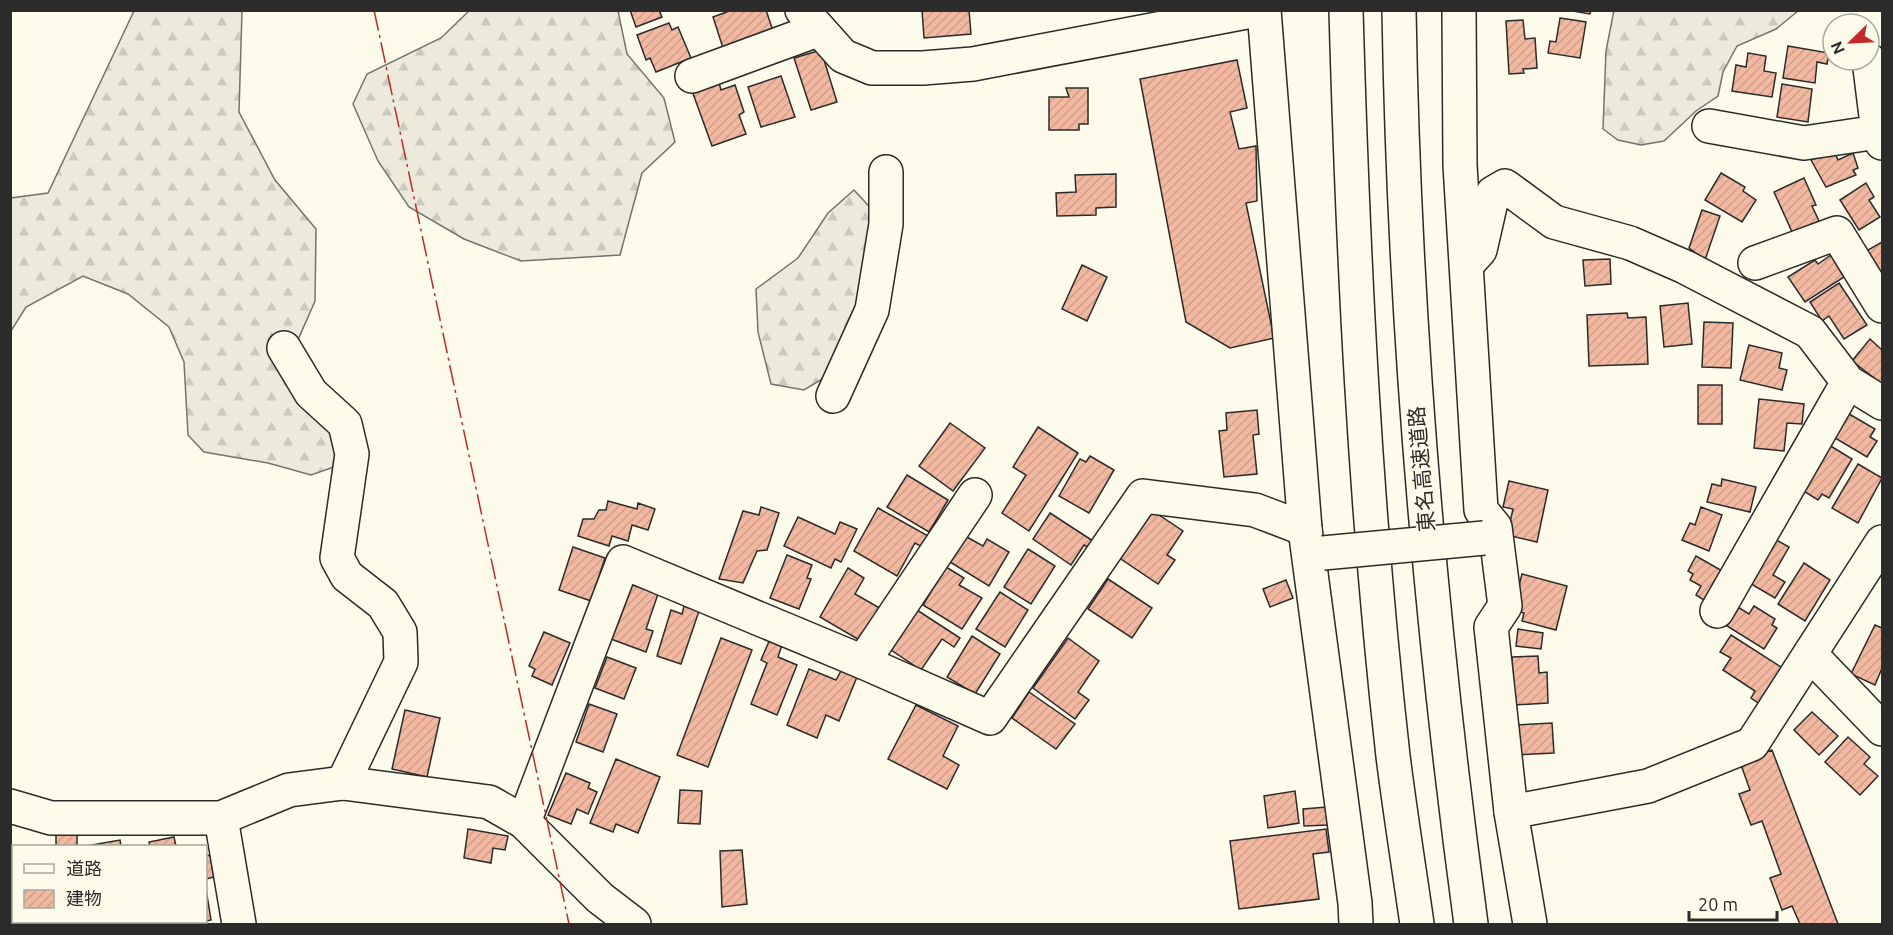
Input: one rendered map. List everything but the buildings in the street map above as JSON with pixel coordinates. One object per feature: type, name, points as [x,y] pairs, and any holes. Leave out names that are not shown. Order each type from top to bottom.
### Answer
[{"type":"main road","points":[[692,76],[810,20],[843,56],[872,68],[923,68],[973,64],[1257,10]]},
{"type":"main road","points":[[1264,10],[1314,541],[1356,924]]},
{"type":"main road","points":[[1346,10],[1350,171],[1371,516],[1393,756],[1417,924]]},
{"type":"main road","name":"東名高速道路","points":[[1399,10],[1401,141],[1418,431],[1447,744],[1471,924]]},
{"type":"main road","points":[[1459,10],[1460,165],[1481,510],[1495,527],[1505,606],[1491,627],[1512,812],[1530,924]]},
{"type":"main road","points":[[1709,126],[1804,143],[1880,137],[1871,72]]},
{"type":"main road","points":[[833,396],[872,310],[886,224],[886,172]]},
{"type":"main road","points":[[1465,265],[1480,250],[1493,193],[1505,186],[1554,222],[1630,243],[1685,267],[1810,332],[1848,382],[1882,403]]},
{"type":"main road","points":[[1755,263],[1836,233],[1882,306]]},
{"type":"main road","points":[[284,348],[311,393],[345,424],[352,454],[337,558],[346,576],[383,604],[400,632],[401,662],[342,783]]},
{"type":"main road","points":[[1717,611],[1848,382]]},
{"type":"main road","points":[[863,662],[975,495]]},
{"type":"main road","points":[[524,822],[622,562],[863,662],[990,718],[1143,496],[1255,510],[1314,541],[1484,538]]},
{"type":"main road","points":[[1512,812],[1648,786],[1752,744],[1882,542]]},
{"type":"main road","points":[[1810,654],[1882,729]]},
{"type":"main road","points":[[10,806],[51,818],[221,818],[289,790],[342,783],[489,802],[524,822],[600,898],[634,924]]},
{"type":"main road","points":[[221,818],[239,924]]},
{"type":"green space","points":[[1614,10],[1798,11],[1776,29],[1737,46],[1723,72],[1718,96],[1696,111],[1664,141],[1641,145],[1618,140],[1603,129],[1606,51]]},
{"type":"green space","points":[[134,11],[242,11],[239,112],[275,180],[316,229],[315,301],[290,358],[351,461],[311,475],[268,463],[204,452],[188,435],[184,362],[169,327],[128,294],[83,276],[26,307],[11,331],[11,198],[48,193]]},
{"type":"green space","points":[[469,11],[618,11],[627,54],[664,98],[675,142],[642,173],[620,255],[521,261],[464,239],[409,207],[378,161],[353,104],[367,74],[441,38]]},
{"type":"green space","points":[[854,190],[877,215],[844,366],[804,390],[771,384],[758,332],[756,289],[798,258],[828,213]]},
{"type":"power","points":[[374,10],[569,924]]}]
